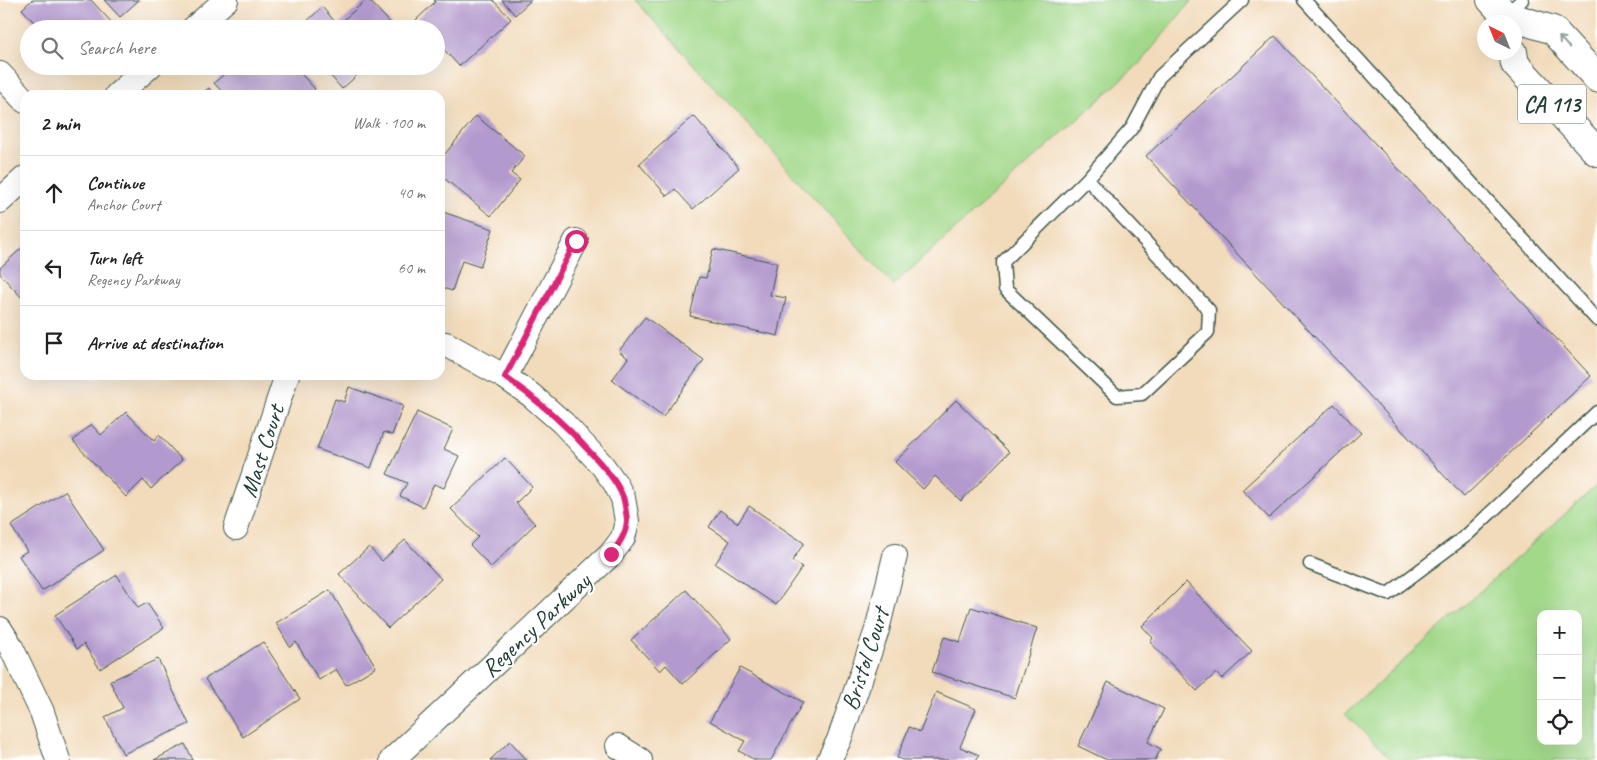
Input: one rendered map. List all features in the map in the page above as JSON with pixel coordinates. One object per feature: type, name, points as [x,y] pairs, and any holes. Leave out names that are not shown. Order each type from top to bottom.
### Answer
[{"type":"main road","name":"CA 113","points":[[1506,10],[1553,30],[1597,78]]},
{"type":"main road","name":"CA 113","points":[[1514,60],[1515,64],[1597,152]]},
{"type":"street","points":[[203,20],[226,0]]},
{"type":"street","points":[[0,74],[20,96]]},
{"type":"street","points":[[124,90],[140,75]]},
{"type":"street","points":[[0,201],[20,183]]},
{"type":"street","points":[[505,377],[576,241]]},
{"type":"street","name":"Regency Parkway","points":[[392,760],[611,554],[623,538],[627,521],[623,498],[611,477],[563,423],[531,395],[505,377],[445,344]]},
{"type":"street","name":"Mast Court","points":[[236,528],[285,380]]},
{"type":"street","name":"Bristol Court","points":[[829,760],[839,740],[877,630],[895,556]]},
{"type":"street","points":[[0,629],[10,645],[42,712],[58,760]]},
{"type":"street","points":[[618,746],[640,760]]},
{"type":"lane","points":[[1086,179],[1209,310],[1208,332],[1142,394],[1117,396],[1005,289],[1003,262],[1086,179],[1132,128],[1159,77],[1242,0]]},
{"type":"lane","points":[[1304,0],[1597,320]]},
{"type":"lane","points":[[1310,564],[1388,594],[1467,535],[1597,412]]},
{"type":"green space","points":[[635,0],[1192,0],[1139,64],[893,285]]},
{"type":"green space","points":[[1597,485],[1597,760],[1392,760],[1345,714]]},
{"type":"building","points":[[32,0],[91,0],[109,20],[32,20],[22,9]]},
{"type":"building","points":[[104,0],[139,0],[120,17]]},
{"type":"building","points":[[366,0],[369,0],[388,20],[344,20]]},
{"type":"building","points":[[434,0],[493,0],[511,19],[459,66],[445,51],[445,20],[416,20],[435,2]]},
{"type":"building","points":[[502,0],[531,0],[515,15]]},
{"type":"building","points":[[322,7],[334,20],[308,20]]},
{"type":"building","points":[[1275,36],[1591,376],[1464,497],[1146,156]]},
{"type":"building","points":[[223,75],[302,75],[315,89],[220,90],[214,83]]},
{"type":"building","points":[[330,75],[357,75],[342,89]]},
{"type":"building","points":[[476,116],[525,156],[511,173],[520,180],[491,216],[445,179],[445,154]]},
{"type":"building","points":[[694,116],[739,168],[693,209],[675,189],[667,196],[639,164]]},
{"type":"building","points":[[445,213],[493,229],[480,267],[462,261],[452,291],[445,289]]},
{"type":"building","points":[[713,249],[777,263],[770,295],[786,298],[778,336],[690,316],[699,277],[706,278]]},
{"type":"building","points":[[20,250],[20,296],[0,274],[0,268]]},
{"type":"building","points":[[645,317],[704,360],[663,417],[612,380],[628,358],[619,351]]},
{"type":"building","points":[[349,387],[403,406],[392,435],[384,432],[371,468],[317,449],[335,399],[344,402]]},
{"type":"building","points":[[956,400],[1009,452],[961,501],[935,476],[923,489],[895,462]]},
{"type":"building","points":[[1334,404],[1361,433],[1269,518],[1242,490]]},
{"type":"building","points":[[126,412],[154,441],[159,435],[182,460],[151,489],[143,480],[126,497],[73,441],[91,424],[101,435]]},
{"type":"building","points":[[417,412],[453,429],[444,449],[459,456],[444,488],[434,484],[423,507],[400,496],[407,483],[387,474]]},
{"type":"building","points":[[505,458],[532,487],[516,503],[535,524],[491,567],[470,545],[478,537],[451,509]]},
{"type":"building","points":[[65,491],[104,550],[42,591],[19,556],[27,551],[11,526]]},
{"type":"building","points":[[749,506],[804,543],[792,561],[802,567],[776,605],[715,564],[730,541],[709,527],[720,510],[738,523]]},
{"type":"building","points":[[405,540],[441,579],[388,628],[339,574],[369,547],[382,561]]},
{"type":"building","points":[[117,575],[138,608],[147,603],[164,628],[100,669],[84,644],[77,649],[55,615]]},
{"type":"building","points":[[1186,582],[1252,651],[1222,679],[1216,673],[1197,691],[1150,642],[1153,638],[1142,626]]},
{"type":"building","points":[[330,590],[376,667],[346,685],[336,669],[319,680],[296,642],[290,647],[276,623]]},
{"type":"building","points":[[686,590],[731,639],[683,684],[666,665],[660,671],[631,640]]},
{"type":"building","points":[[971,607],[1037,628],[1015,698],[932,672],[944,637],[960,642]]},
{"type":"building","points":[[263,642],[300,699],[243,737],[205,679]]},
{"type":"building","points":[[158,659],[189,724],[123,754],[105,717],[123,708],[110,681]]},
{"type":"building","points":[[740,668],[803,702],[771,760],[755,760],[739,751],[745,741],[710,721]]},
{"type":"building","points":[[1108,682],[1164,709],[1148,742],[1161,749],[1155,760],[1107,760],[1078,746]]},
{"type":"building","points":[[936,692],[976,709],[960,747],[979,755],[976,760],[903,760],[897,758],[909,727],[920,732]]},
{"type":"building","points":[[510,741],[527,760],[490,760]]},
{"type":"building","points":[[185,744],[193,760],[154,760]]},
{"type":"route","points":[[576,241],[505,377],[531,395],[563,423],[615,482],[623,498],[627,521],[623,538],[611,554]]}]
